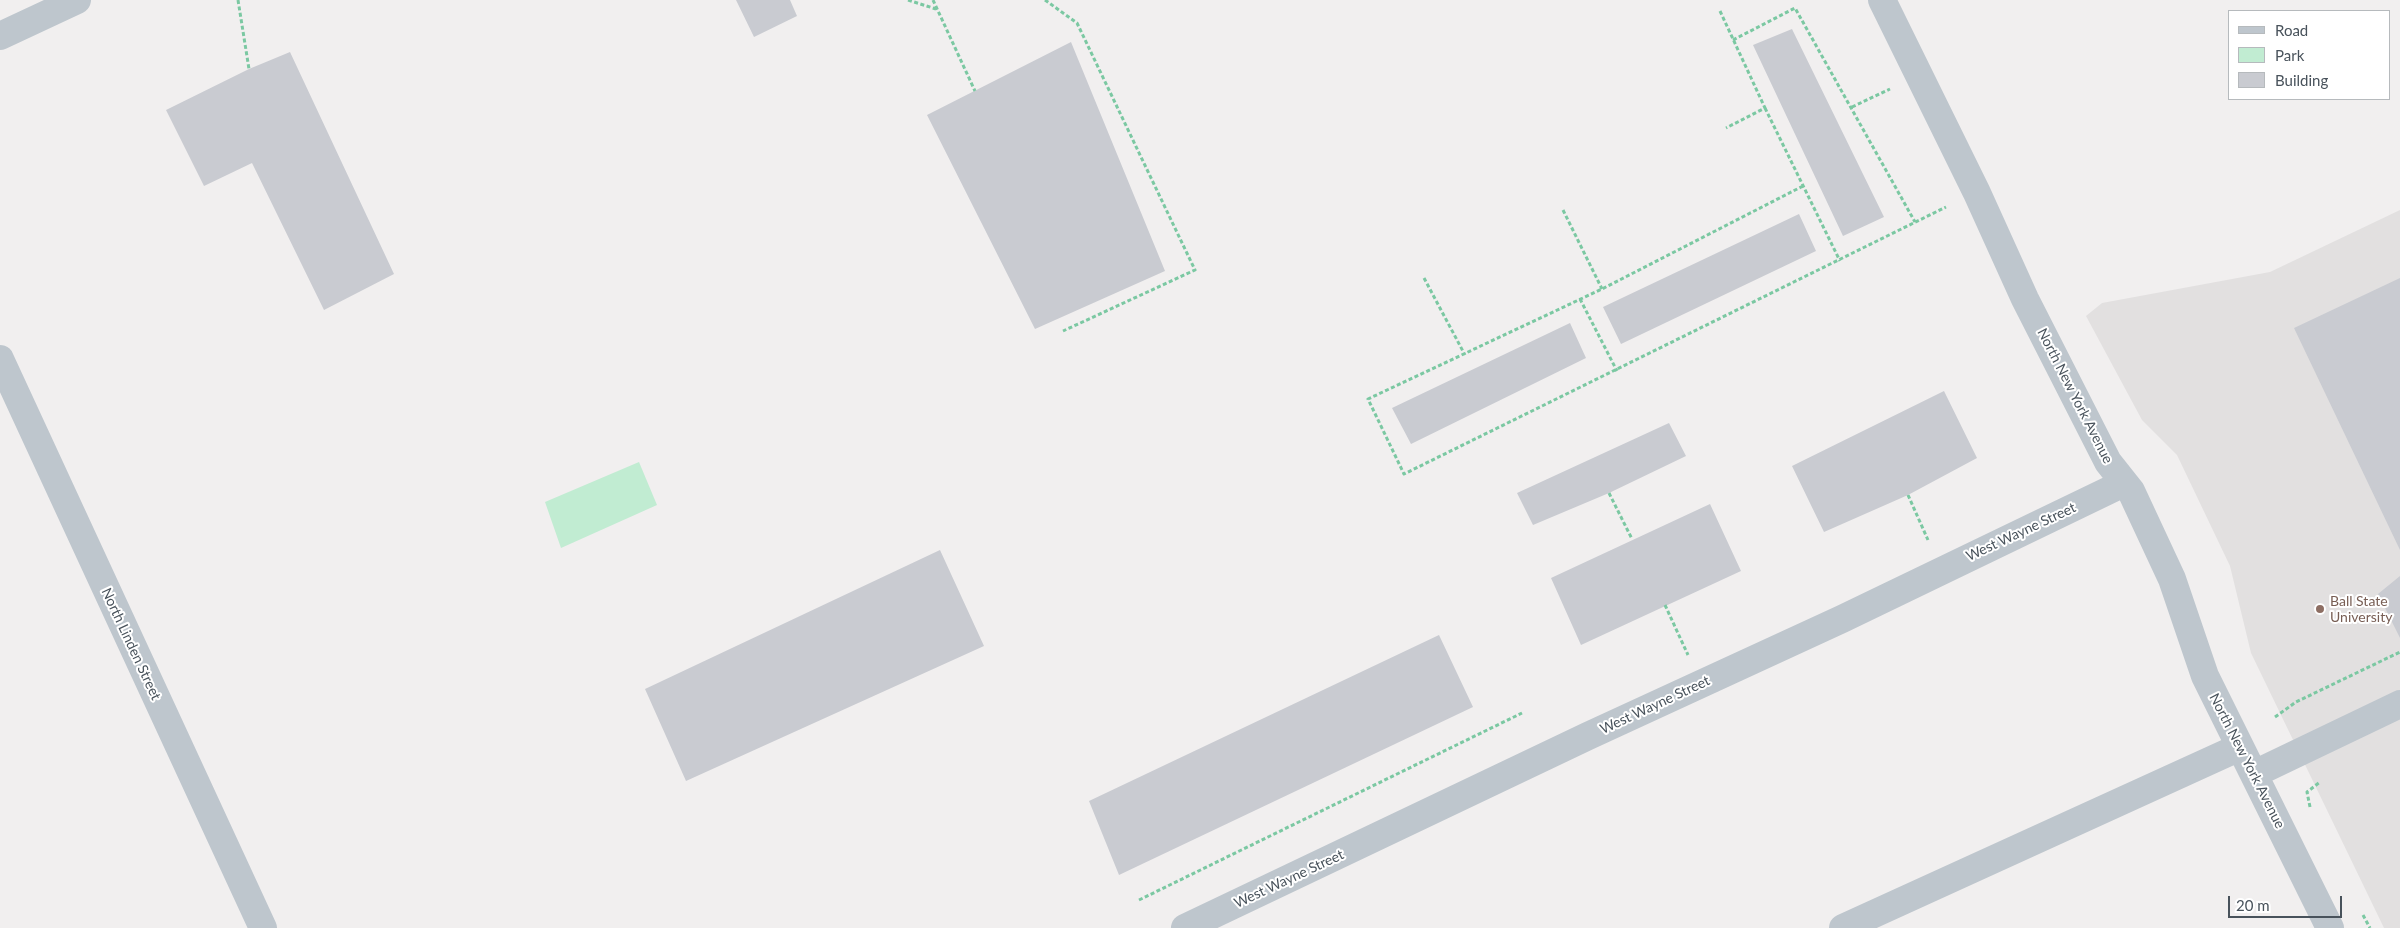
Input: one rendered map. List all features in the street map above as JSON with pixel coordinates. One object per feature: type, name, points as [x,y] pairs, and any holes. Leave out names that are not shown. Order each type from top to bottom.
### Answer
[{"type":"street","points":[[0,36],[77,0]]},
{"type":"street","name":"North New York Avenue","points":[[1882,0],[2026,299],[2108,462],[2131,491],[2172,579],[2205,676],[2330,928]]},
{"type":"street","name":"North Linden Street","points":[[0,359],[263,928]]},
{"type":"street","name":"West Wayne Street","points":[[1185,928],[1842,619],[2124,483]]},
{"type":"street","points":[[2254,774],[2400,704]]},
{"type":"street","points":[[1843,928],[2240,747]]},
{"type":"path","points":[[238,0],[250,69]]},
{"type":"path","points":[[908,0],[936,10]]},
{"type":"path","points":[[933,0],[936,10],[976,91]]},
{"type":"path","points":[[1045,0],[1077,23],[1195,270],[1063,331]]},
{"type":"path","points":[[1733,40],[1795,8],[1915,222],[1617,371],[1404,474],[1368,399],[1602,289],[1803,186]]},
{"type":"path","points":[[1720,11],[1840,261]]},
{"type":"path","points":[[1852,107],[1918,76]]},
{"type":"path","points":[[1726,128],[1765,108]]},
{"type":"path","points":[[1562,210],[1602,289]]},
{"type":"path","points":[[1424,278],[1465,355]]},
{"type":"path","points":[[1580,299],[1617,371]]},
{"type":"path","points":[[1609,493],[1632,539]]},
{"type":"path","points":[[1908,495],[1941,570]]},
{"type":"path","points":[[1665,605],[1701,684]]},
{"type":"path","points":[[2275,717],[2296,702],[2400,652]]},
{"type":"path","points":[[1139,900],[1522,713]]},
{"type":"path","points":[[2312,815],[2307,792],[2322,780]]},
{"type":"path","points":[[2361,911],[2370,928]]},
{"type":"shaded area","name":"Ball State University","points":[[2400,210],[2400,928],[2384,928],[2251,653],[2230,566],[2177,455],[2142,420],[2086,316],[2102,303],[2270,272]]},
{"type":"green space","points":[[639,462],[657,505],[561,548],[545,502]]},
{"type":"building","points":[[736,0],[790,0],[797,16],[754,37]]},
{"type":"building","points":[[1792,29],[1884,217],[1843,236],[1753,45]]},
{"type":"building","points":[[1071,42],[1165,271],[1035,329],[927,115]]},
{"type":"building","points":[[290,52],[394,274],[324,310],[252,163],[204,186],[166,110],[249,69]]},
{"type":"building","points":[[1799,214],[1816,251],[1621,344],[1603,307]]},
{"type":"building","points":[[2400,278],[2400,550],[2294,328]]},
{"type":"building","points":[[1570,323],[1586,358],[1411,444],[1392,408]]},
{"type":"building","points":[[1944,391],[1977,458],[1908,495],[1824,532],[1792,466]]},
{"type":"building","points":[[1669,423],[1686,456],[1609,493],[1533,525],[1517,493]]},
{"type":"building","points":[[1710,504],[1741,571],[1581,645],[1551,578]]},
{"type":"building","points":[[940,550],[984,646],[686,781],[645,689]]},
{"type":"building","points":[[2400,576],[2400,638],[2378,594]]},
{"type":"building","points":[[1439,635],[1473,707],[1119,875],[1089,801]]},
{"type":"place","name":"Ball State University","points":[[2320,609]]}]
